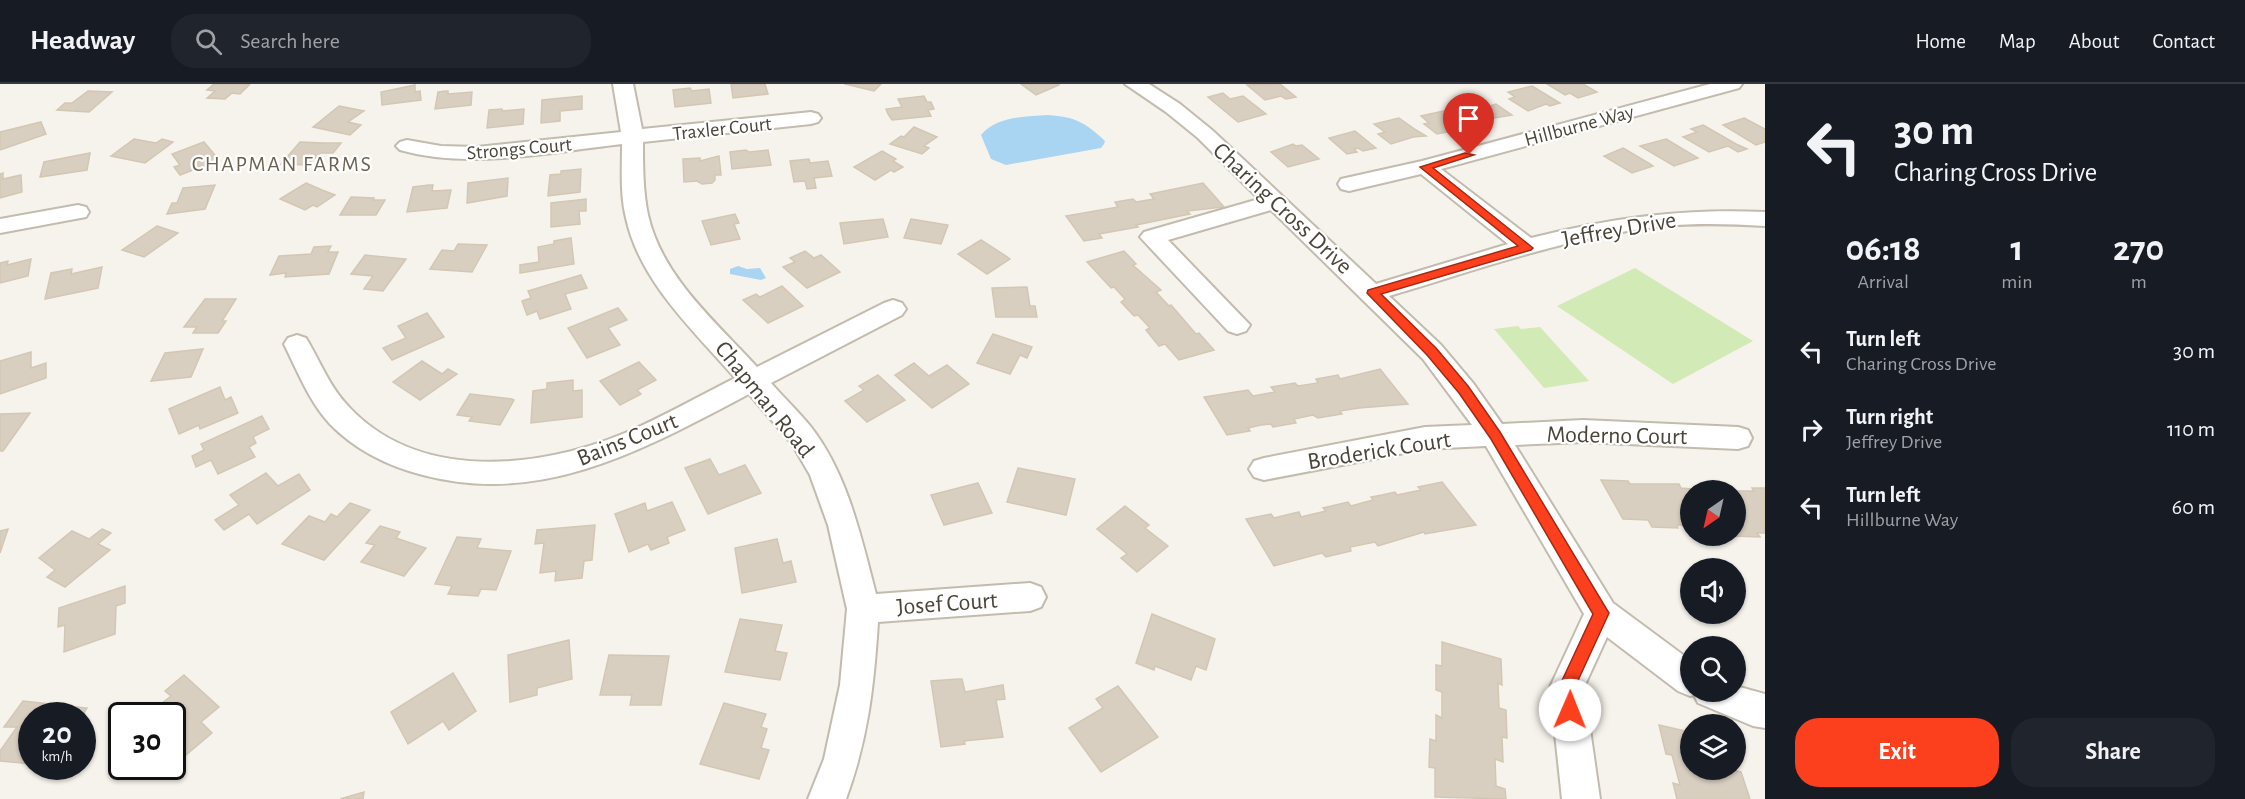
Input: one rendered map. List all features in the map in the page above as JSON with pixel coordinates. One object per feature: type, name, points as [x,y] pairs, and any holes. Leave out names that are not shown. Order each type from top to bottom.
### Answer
[{"type":"street","name":"Chapman Road","points":[[623,84],[630,102],[636,215],[645,243],[659,270],[676,295],[802,436],[824,474],[843,525],[863,609],[857,685],[842,759],[827,799]]},
{"type":"street","name":"Charing Cross Drive","points":[[1135,84],[1173,108],[1205,135],[1432,352],[1463,390],[1495,436],[1601,613]]},
{"type":"street","name":"Hillburne Way","points":[[1349,184],[1425,167],[1732,84]]},
{"type":"street","name":"Traxler Court","points":[[632,137],[812,118]]},
{"type":"street","name":"Strongs Court","points":[[407,146],[425,152],[452,154],[632,137]]},
{"type":"street","points":[[1425,167],[1527,248]]},
{"type":"street","points":[[1237,325],[1152,237],[1276,201]]},
{"type":"street","points":[[0,226],[78,212]]},
{"type":"street","name":"Jeffrey Drive","points":[[1372,293],[1527,248],[1645,220],[1719,216],[1765,219]]},
{"type":"street","name":"Bains Court","points":[[297,344],[337,413],[355,431],[380,447],[412,461],[442,468],[485,473],[524,471],[558,466],[598,455],[637,440],[893,309]]},
{"type":"street","name":"Moderno Court","points":[[1495,436],[1583,431],[1738,438]]},
{"type":"street","name":"Broderick Court","points":[[1264,469],[1425,438],[1495,436]]},
{"type":"street","name":"Josef Court","points":[[863,609],[1030,597]]},
{"type":"street","points":[[1581,799],[1567,687],[1601,613],[1680,672]]},
{"type":"street","points":[[1735,702],[1765,711]]},
{"type":"green space","points":[[1635,268],[1753,341],[1673,384],[1557,306]]},
{"type":"green space","points":[[1518,326],[1521,329],[1540,327],[1589,381],[1544,388],[1494,329]]},
{"type":"water","points":[[1048,115],[1065,117],[1085,125],[1105,141],[1104,144],[1101,148],[1006,165],[991,159],[981,135],[987,129],[1003,121],[1020,117]]},
{"type":"water","points":[[738,266],[747,269],[760,268],[766,278],[761,280],[730,274],[730,269]]},
{"type":"building","points":[[214,84],[250,84],[240,94],[232,93],[225,99],[207,98],[215,91],[207,90]]},
{"type":"building","points":[[731,84],[765,84],[768,94],[733,98]]},
{"type":"building","points":[[845,84],[881,84],[874,91]]},
{"type":"building","points":[[1021,84],[1057,84],[1059,85],[1036,95]]},
{"type":"building","points":[[1280,84],[1296,97],[1286,99],[1281,96],[1265,100],[1247,85]]},
{"type":"building","points":[[1547,84],[1583,84],[1597,92],[1578,98],[1570,93],[1565,95]]},
{"type":"building","points":[[415,85],[415,92],[420,91],[421,100],[382,105],[381,92]]},
{"type":"building","points":[[1532,86],[1560,103],[1550,106],[1546,104],[1528,111],[1509,99],[1515,97],[1508,92]]},
{"type":"building","points":[[690,88],[692,91],[709,89],[711,103],[675,107],[673,90]]},
{"type":"building","points":[[88,91],[112,92],[89,112],[57,110],[65,103],[72,103]]},
{"type":"building","points":[[448,91],[448,94],[472,92],[471,105],[435,109],[438,92]]},
{"type":"building","points":[[1223,93],[1230,99],[1243,96],[1266,114],[1238,122],[1208,97]]},
{"type":"building","points":[[582,96],[582,109],[560,111],[560,121],[541,123],[542,100]]},
{"type":"building","points":[[924,96],[927,102],[931,102],[934,109],[928,110],[931,116],[892,120],[888,114],[886,109],[902,107],[898,99]]},
{"type":"building","points":[[1482,99],[1490,106],[1496,104],[1512,115],[1482,120],[1460,104]]},
{"type":"building","points":[[339,106],[364,111],[348,122],[361,125],[350,135],[313,127]]},
{"type":"building","points":[[502,109],[502,111],[524,109],[523,124],[487,128],[489,110]]},
{"type":"building","points":[[1448,110],[1466,124],[1446,126],[1452,131],[1437,134],[1424,124],[1429,123],[1421,116]]},
{"type":"building","points":[[1399,118],[1426,136],[1413,137],[1391,144],[1378,134],[1385,132],[1374,124]]},
{"type":"building","points":[[1744,118],[1765,129],[1765,142],[1756,145],[1723,125]]},
{"type":"building","points":[[41,122],[46,134],[0,150],[0,132]]},
{"type":"building","points":[[1703,125],[1747,149],[1738,152],[1728,146],[1709,152],[1683,137],[1697,132],[1691,129]]},
{"type":"building","points":[[914,127],[937,137],[924,146],[929,148],[922,154],[890,144],[901,136],[904,137]]},
{"type":"building","points":[[1355,131],[1376,148],[1363,151],[1358,148],[1354,149],[1357,152],[1347,154],[1329,138]]},
{"type":"building","points":[[134,139],[156,143],[162,139],[173,142],[145,163],[111,156]]},
{"type":"building","points":[[1666,139],[1698,158],[1674,166],[1640,146]]},
{"type":"building","points":[[204,142],[219,160],[180,175],[174,167],[180,165],[172,154]]},
{"type":"building","points":[[300,142],[341,143],[333,153],[321,153],[307,165],[281,164]]},
{"type":"building","points":[[1293,144],[1302,145],[1319,159],[1288,167],[1271,152]]},
{"type":"building","points":[[1623,148],[1653,166],[1632,173],[1604,156]]},
{"type":"building","points":[[746,150],[749,152],[768,150],[771,165],[732,169],[730,152]]},
{"type":"building","points":[[882,151],[896,159],[893,161],[903,167],[894,172],[891,170],[875,180],[854,167]]},
{"type":"building","points":[[90,153],[87,170],[40,177],[44,162]]},
{"type":"building","points":[[719,156],[721,175],[715,175],[712,183],[684,182],[683,159],[700,158],[700,161]]},
{"type":"building","points":[[809,159],[810,163],[828,161],[832,176],[814,178],[816,188],[807,189],[805,181],[794,182],[790,161]]},
{"type":"building","points":[[581,169],[580,192],[548,196],[550,175],[561,174],[561,171]]},
{"type":"building","points":[[3,173],[3,179],[21,175],[22,192],[0,198],[0,174]]},
{"type":"building","points":[[508,178],[507,196],[467,203],[468,183]]},
{"type":"building","points":[[306,183],[335,195],[317,207],[313,205],[305,210],[280,199]]},
{"type":"building","points":[[1203,183],[1224,207],[1187,211],[1190,214],[1099,234],[1102,238],[1084,241],[1066,216],[1118,207],[1115,202],[1154,199],[1150,194]]},
{"type":"building","points":[[215,185],[205,209],[167,214],[172,203],[177,203],[183,188]]},
{"type":"building","points":[[433,185],[432,191],[451,190],[447,208],[407,212],[413,187]]},
{"type":"building","points":[[351,197],[385,200],[376,215],[340,215]]},
{"type":"building","points":[[586,199],[586,211],[579,211],[580,224],[551,227],[551,203]]},
{"type":"building","points":[[735,214],[739,223],[734,224],[740,239],[711,245],[702,221]]},
{"type":"building","points":[[883,219],[888,237],[844,244],[840,223]]},
{"type":"building","points":[[911,219],[948,225],[941,244],[904,238]]},
{"type":"building","points":[[157,226],[178,233],[144,257],[122,250]]},
{"type":"building","points":[[571,238],[574,264],[520,273],[520,265],[539,262],[538,247]]},
{"type":"building","points":[[981,240],[1010,259],[987,274],[958,254]]},
{"type":"building","points":[[458,244],[487,245],[472,272],[430,269],[442,250],[454,251]]},
{"type":"building","points":[[331,246],[328,252],[338,252],[329,274],[285,277],[286,273],[270,275],[279,256],[311,254],[314,247]]},
{"type":"building","points":[[805,251],[814,258],[821,255],[840,272],[807,288],[783,267],[795,262],[790,258]]},
{"type":"building","points":[[1124,251],[1136,264],[1133,265],[1161,290],[1156,292],[1214,350],[1179,360],[1165,344],[1159,346],[1146,330],[1150,328],[1138,315],[1134,316],[1121,302],[1125,299],[1114,287],[1111,288],[1087,262]]},
{"type":"building","points":[[365,255],[406,259],[383,291],[364,289],[373,276],[351,274]]},
{"type":"building","points":[[31,259],[28,276],[0,283],[0,263],[8,261],[7,265]]},
{"type":"building","points":[[102,267],[98,288],[45,299],[51,273],[72,269],[71,274]]},
{"type":"building","points":[[581,275],[587,288],[565,294],[571,309],[540,319],[537,311],[527,315],[522,301],[531,298],[528,291]]},
{"type":"building","points":[[782,286],[803,306],[768,323],[743,300],[756,294],[760,297]]},
{"type":"building","points":[[1027,287],[1030,306],[1035,306],[1037,317],[996,317],[992,288]]},
{"type":"building","points":[[205,299],[236,299],[222,321],[226,321],[218,333],[193,333],[197,327],[184,327]]},
{"type":"building","points":[[618,308],[627,320],[608,328],[620,345],[587,358],[568,328]]},
{"type":"building","points":[[427,313],[444,337],[392,360],[383,348],[406,338],[398,326]]},
{"type":"building","points":[[993,334],[1032,347],[1027,358],[1020,355],[1010,374],[977,363]]},
{"type":"building","points":[[203,349],[191,377],[151,381],[165,353]]},
{"type":"building","points":[[31,352],[31,368],[46,363],[46,378],[0,394],[0,361]]},
{"type":"building","points":[[422,361],[442,374],[448,369],[457,374],[420,400],[393,382]]},
{"type":"building","points":[[639,362],[656,380],[637,390],[641,394],[620,405],[600,381]]},
{"type":"building","points":[[914,363],[929,376],[947,365],[969,384],[932,408],[895,375]]},
{"type":"building","points":[[1380,369],[1408,404],[1359,408],[1340,411],[1342,414],[1318,418],[1313,415],[1294,419],[1296,423],[1273,427],[1271,424],[1261,425],[1248,428],[1250,431],[1227,435],[1204,397],[1248,390],[1253,396],[1275,392],[1271,387],[1295,383],[1298,386],[1318,383],[1316,379],[1338,375],[1340,379]]},
{"type":"building","points":[[878,375],[905,400],[867,422],[845,401],[864,390],[859,386]]},
{"type":"building","points":[[573,380],[573,391],[582,390],[582,417],[531,423],[533,391],[547,389],[547,383]]},
{"type":"building","points":[[220,387],[225,400],[231,397],[238,413],[200,429],[199,425],[179,434],[169,409]]},
{"type":"building","points":[[470,394],[514,400],[500,425],[469,421],[472,417],[457,415]]},
{"type":"building","points":[[30,413],[3,451],[0,451],[0,414]]},
{"type":"building","points":[[262,416],[269,429],[253,437],[256,443],[249,447],[255,457],[218,474],[211,460],[196,467],[192,456],[204,450],[201,444]]},
{"type":"building","points":[[710,459],[719,475],[745,465],[761,493],[708,514],[685,468]]},
{"type":"building","points":[[1018,468],[1075,479],[1066,515],[1007,502]]},
{"type":"building","points":[[266,473],[278,486],[299,474],[310,490],[257,524],[249,514],[224,530],[215,520],[239,505],[230,495]]},
{"type":"building","points":[[1601,480],[1628,481],[1630,484],[1679,484],[1680,525],[1677,525],[1678,528],[1652,527],[1648,520],[1623,519]]},
{"type":"building","points":[[1442,482],[1476,525],[1425,534],[1424,532],[1378,546],[1375,542],[1350,547],[1351,551],[1326,557],[1322,553],[1274,566],[1246,519],[1271,514],[1274,518],[1299,512],[1301,517],[1326,511],[1323,508],[1348,502],[1351,506],[1373,500],[1371,497],[1421,490],[1418,487]]},
{"type":"building","points":[[978,483],[992,513],[944,525],[931,495]]},
{"type":"building","points":[[1752,488],[1765,488],[1765,533],[1757,533],[1760,537],[1746,536],[1746,491],[1754,491]]},
{"type":"building","points":[[672,502],[685,530],[667,537],[669,543],[651,550],[648,544],[629,552],[615,514],[645,503],[647,511]]},
{"type":"building","points":[[350,503],[370,510],[324,560],[282,544],[309,516],[325,522],[331,514],[337,517]]},
{"type":"building","points":[[1125,506],[1149,525],[1145,528],[1168,546],[1137,572],[1121,558],[1127,554],[1097,529]]},
{"type":"building","points":[[595,525],[592,560],[584,561],[582,578],[555,581],[556,571],[540,573],[544,543],[535,544],[537,530]]},
{"type":"building","points":[[380,526],[400,532],[396,538],[426,548],[404,576],[361,562],[375,545],[366,543]]},
{"type":"building","points":[[8,529],[0,553],[0,531]]},
{"type":"building","points":[[102,529],[111,533],[98,544],[110,550],[65,587],[47,577],[55,570],[39,558],[72,531],[89,539]]},
{"type":"building","points":[[457,537],[481,539],[477,548],[511,551],[496,590],[481,589],[478,596],[448,594],[452,586],[435,584]]},
{"type":"building","points":[[777,539],[783,563],[791,561],[796,582],[742,593],[735,548]]},
{"type":"building","points":[[125,586],[125,603],[116,606],[115,634],[64,652],[65,625],[58,627],[59,608]]},
{"type":"building","points":[[1152,614],[1215,639],[1206,670],[1196,666],[1191,680],[1155,666],[1154,670],[1136,663]]},
{"type":"building","points":[[740,619],[782,625],[775,651],[787,653],[780,680],[725,672]]},
{"type":"building","points":[[569,640],[572,679],[537,688],[537,695],[510,702],[508,655]]},
{"type":"building","points":[[1442,642],[1501,659],[1502,685],[1498,683],[1499,708],[1506,710],[1507,738],[1502,737],[1503,762],[1495,759],[1496,786],[1505,789],[1506,799],[1435,797],[1435,768],[1429,767],[1430,739],[1436,741],[1436,715],[1442,718],[1442,692],[1436,690],[1436,665],[1442,666]]},
{"type":"building","points":[[609,655],[669,656],[661,705],[630,705],[632,695],[600,695]]},
{"type":"building","points":[[453,673],[476,711],[449,730],[443,721],[408,744],[391,712]]},
{"type":"building","points":[[184,675],[219,707],[201,722],[212,733],[186,755],[186,702],[163,702],[171,696],[165,691]]},
{"type":"building","points":[[962,679],[965,692],[1003,685],[1005,699],[996,700],[1003,737],[964,741],[965,744],[941,747],[931,681]]},
{"type":"building","points":[[1118,686],[1158,737],[1101,772],[1069,728],[1103,708],[1096,699]]},
{"type":"building","points":[[724,703],[766,714],[761,727],[767,729],[761,748],[769,750],[759,779],[700,764]]},
{"type":"building","points":[[18,708],[18,763],[0,761],[0,751],[17,727],[4,727]]},
{"type":"building","points":[[1659,725],[1680,730],[1680,780],[1744,780],[1750,799],[1677,799],[1673,783],[1680,785],[1672,755],[1666,754]]},
{"type":"building","points":[[364,792],[363,799],[340,799]]},
{"type":"district","name":"CHAPMAN FARMS","points":[[282,163]]},
{"type":"route","points":[[1469,155],[1425,167],[1527,248],[1372,293],[1432,352],[1463,390],[1495,436],[1601,613],[1567,687],[1570,710]]}]
